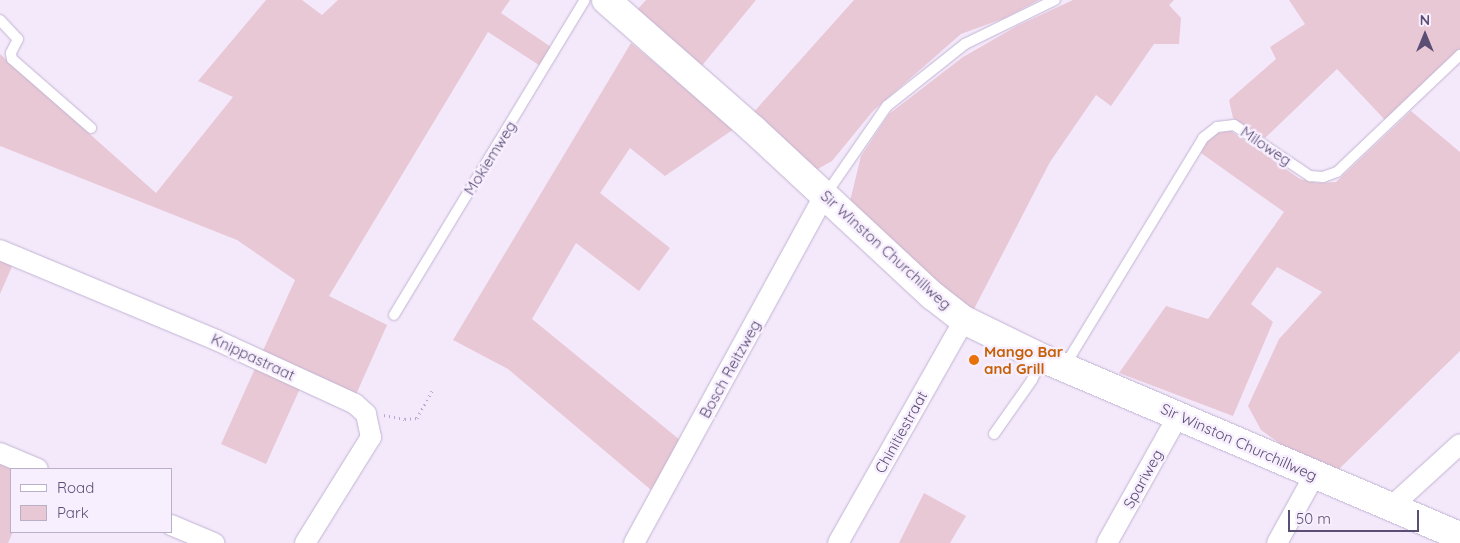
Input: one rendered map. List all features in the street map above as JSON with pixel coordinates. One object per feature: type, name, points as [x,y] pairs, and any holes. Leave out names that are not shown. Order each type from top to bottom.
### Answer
[{"type":"street","name":"Sir Winston Churchillweg","points":[[606,0],[825,194],[933,296],[964,320],[1053,362],[1178,414],[1314,476],[1460,536]]},
{"type":"street","name":"Bosch Reitzweg","points":[[634,543],[825,194]]},
{"type":"street","name":"Knippastraat","points":[[0,250],[216,340],[355,404],[366,414]]},
{"type":"street","name":"Chinitiestraat","points":[[838,543],[964,320]]},
{"type":"street","points":[[305,543],[371,437],[366,414]]},
{"type":"street","name":"Spariweg","points":[[1107,543],[1178,414]]},
{"type":"street","points":[[1391,507],[1460,444]]},
{"type":"street","points":[[0,453],[36,468]]},
{"type":"street","points":[[1277,543],[1314,476]]},
{"type":"street","points":[[172,525],[214,543]]},
{"type":"lane","name":"Mokiemweg","points":[[394,315],[585,0]]},
{"type":"lane","points":[[825,194],[887,106],[965,44],[1055,0]]},
{"type":"lane","points":[[0,20],[18,39],[11,53],[12,59],[91,128]]},
{"type":"lane","name":"Miloweg","points":[[994,434],[1032,380],[1053,362],[1203,138],[1217,127],[1234,125],[1310,176],[1323,177],[1336,172],[1460,55]]},
{"type":"path","points":[[366,414],[417,418],[432,391]]},
{"type":"green space","points":[[266,0],[302,0],[322,15],[338,0],[510,0],[501,13],[554,49],[542,67],[488,32],[329,296],[387,325],[354,399],[261,355],[295,280],[237,240],[0,146],[0,54],[156,193],[233,97],[198,81]]},
{"type":"green space","points":[[646,0],[756,0],[700,68],[635,12]]},
{"type":"green space","points":[[854,0],[1039,0],[1005,18],[961,34],[873,111],[832,161],[816,170],[752,114]]},
{"type":"green space","points":[[1073,0],[1174,0],[1169,5],[1181,18],[1179,44],[1154,44],[1111,106],[1096,95],[1050,162],[972,313],[849,205],[861,156],[889,114],[963,57],[1017,26]]},
{"type":"green space","points":[[1289,0],[1460,0],[1460,50],[1385,120],[1337,69],[1265,138],[1233,118],[1229,100],[1276,59],[1270,47],[1305,24]]},
{"type":"green space","points":[[631,43],[734,129],[665,176],[630,148],[600,193],[670,248],[639,291],[576,243],[532,319],[680,440],[651,490],[508,369],[453,340]]},
{"type":"green space","points":[[1411,111],[1460,152],[1460,351],[1337,471],[1286,448],[1261,430],[1248,406],[1279,339],[1322,292],[1277,267],[1251,304],[1273,322],[1233,416],[1119,373],[1166,306],[1208,319],[1284,212],[1201,153],[1207,142],[1218,133],[1231,131],[1300,179],[1317,183],[1336,182]]},
{"type":"green space","points":[[0,256],[14,262],[0,294]]},
{"type":"green space","points":[[257,364],[302,384],[266,464],[221,444]]},
{"type":"green space","points":[[0,459],[23,468],[10,468],[10,533],[13,533],[8,543],[0,543]]},
{"type":"green space","points":[[924,493],[966,516],[950,543],[899,543]]},
{"type":"place","name":"Mango Bar and Grill","points":[[974,360]]}]
